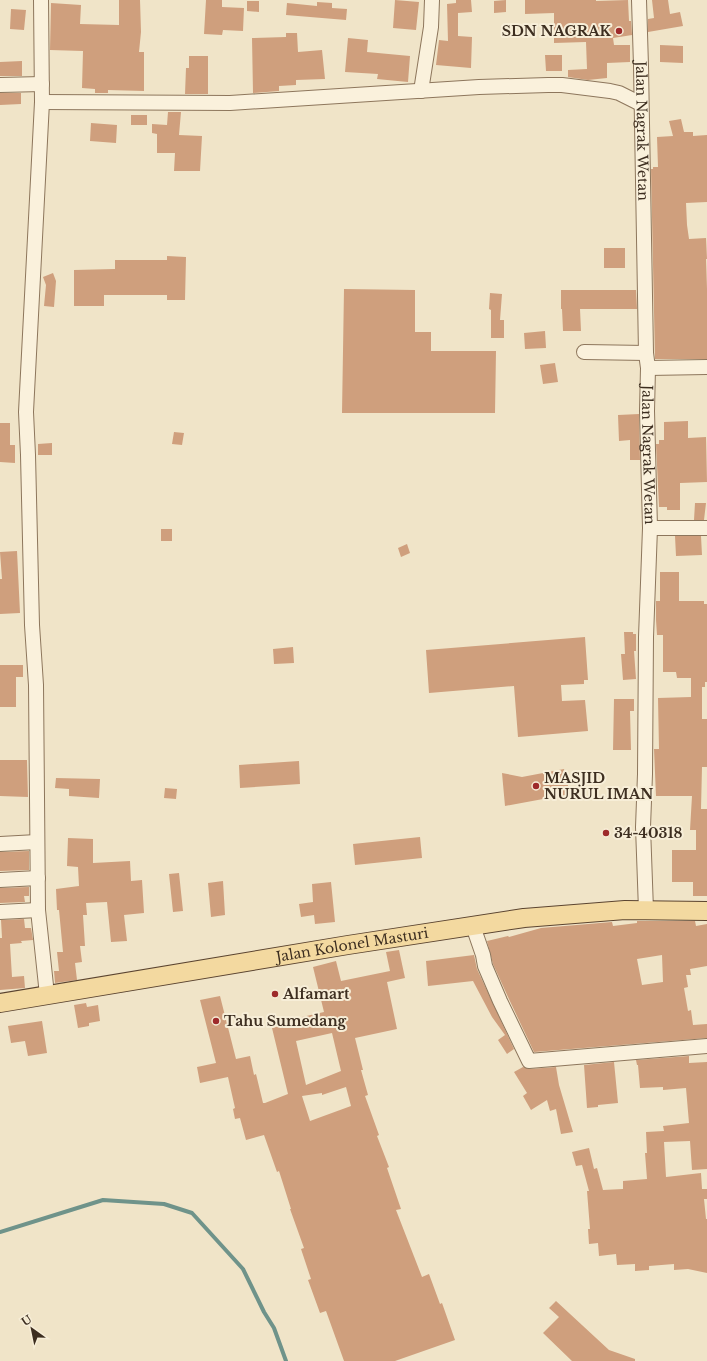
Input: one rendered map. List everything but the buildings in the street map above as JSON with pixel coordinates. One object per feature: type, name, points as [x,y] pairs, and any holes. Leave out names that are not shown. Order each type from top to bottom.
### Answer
[{"type":"main road","name":"Jalan Kolonel Masturi","points":[[0,1003],[348,945],[524,918],[625,910],[707,911]]},
{"type":"street","points":[[40,0],[42,102],[26,412],[32,625],[36,684],[38,910],[47,995]]},
{"type":"street","points":[[421,91],[431,27],[432,0]]},
{"type":"street","name":"Jalan Nagrak Wetan","points":[[638,0],[646,353],[648,368],[647,411],[650,528],[646,637],[643,827],[646,910]]},
{"type":"street","points":[[0,85],[42,84]]},
{"type":"street","points":[[42,102],[230,103],[479,87],[562,85],[619,93],[641,104]]},
{"type":"street","points":[[584,352],[646,353]]},
{"type":"street","points":[[648,368],[707,367]]},
{"type":"street","points":[[650,528],[707,528]]},
{"type":"street","points":[[0,844],[37,842]]},
{"type":"street","points":[[0,880],[38,878]]},
{"type":"street","points":[[0,912],[38,910]]},
{"type":"street","points":[[473,926],[483,955],[485,966],[529,1061],[707,1046]]},
{"type":"waterway","points":[[0,1232],[103,1200],[164,1204],[192,1213],[243,1269],[264,1312],[274,1328],[286,1361]]},
{"type":"place","name":"SDN NAGRAK","points":[[619,31]]},
{"type":"place","name":"MASJID NURUL IMAN","points":[[536,786]]},
{"type":"place","name":"34-40318","points":[[606,833]]},
{"type":"place","name":"Alfamart","points":[[275,994]]},
{"type":"place","name":"Tahu Sumedang","points":[[216,1021]]}]
